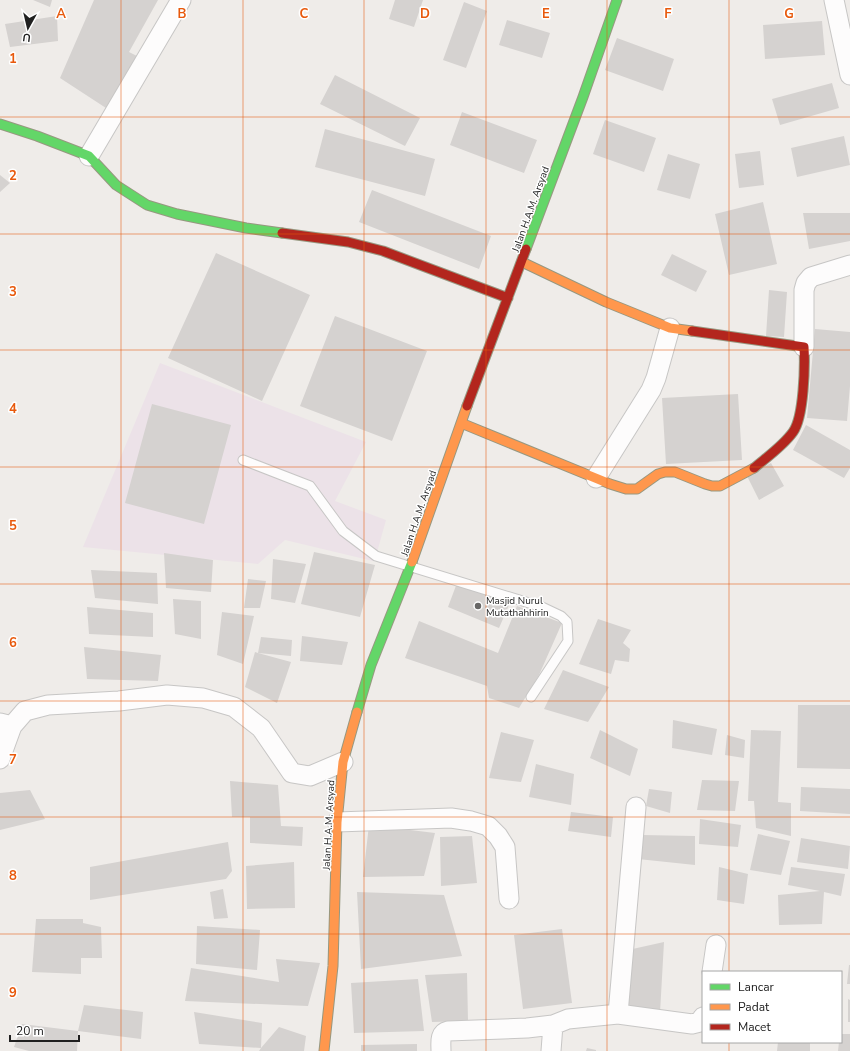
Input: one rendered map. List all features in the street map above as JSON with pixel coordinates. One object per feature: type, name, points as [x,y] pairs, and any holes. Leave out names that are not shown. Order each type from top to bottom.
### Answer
[{"type":"main road","name":"Jalan H.A.M. Arsyad","points":[[324,1051],[333,966],[337,822],[343,762],[371,665],[410,567],[461,423],[583,97],[617,0]]},
{"type":"main road","points":[[0,124],[37,136],[89,156],[116,185],[147,205],[177,214],[246,228],[348,242],[383,251],[508,298]]},
{"type":"main road","points":[[461,423],[596,478],[617,486],[634,489],[640,488],[659,473],[670,472],[675,472],[712,486],[720,486],[752,470],[793,432],[799,420],[805,364],[804,348],[670,328],[606,302],[522,262]]},
{"type":"street","points":[[89,156],[181,0]]},
{"type":"street","points":[[834,0],[850,75]]},
{"type":"street","points":[[804,348],[804,290],[806,283],[811,277],[850,265]]},
{"type":"street","points":[[596,478],[651,390],[670,328]]},
{"type":"street","points":[[0,759],[6,724],[26,711],[48,705],[119,701],[167,695],[203,698],[234,707],[261,728],[292,773],[310,776],[343,762]]},
{"type":"street","points":[[618,1014],[636,807]]},
{"type":"street","points":[[337,822],[451,818],[488,826],[498,836],[505,847],[509,899]]},
{"type":"street","points":[[712,971],[716,945]]},
{"type":"street","points":[[441,1051],[442,1035],[445,1031],[527,1028],[553,1025],[568,1019],[618,1014],[692,1024],[700,1022],[702,1019]]},
{"type":"street","points":[[551,1051],[553,1025]]},
{"type":"lane","points":[[243,460],[310,486],[342,531],[376,556],[509,596],[542,607],[561,616],[568,622],[568,641],[531,697]]},
{"type":"shaded area","points":[[160,363],[366,442],[335,501],[386,520],[376,556],[373,561],[285,540],[258,564],[83,547]]},
{"type":"building","points":[[33,0],[52,0],[50,7]]},
{"type":"building","points":[[94,0],[158,0],[129,52],[139,57],[106,108],[60,78]]},
{"type":"building","points":[[395,0],[423,0],[414,27],[389,19]]},
{"type":"building","points":[[464,2],[487,11],[466,68],[443,60]]},
{"type":"building","points":[[57,16],[58,41],[10,47],[5,24]]},
{"type":"building","points":[[507,20],[550,33],[542,58],[499,45]]},
{"type":"building","points":[[822,21],[825,55],[765,59],[763,25]]},
{"type":"building","points":[[617,38],[674,59],[663,91],[605,70]]},
{"type":"building","points":[[335,75],[420,118],[405,146],[320,104]]},
{"type":"building","points":[[832,83],[839,108],[780,125],[772,99]]},
{"type":"building","points":[[462,112],[537,140],[524,173],[450,145]]},
{"type":"building","points":[[605,120],[656,138],[644,172],[593,154]]},
{"type":"building","points":[[325,129],[435,159],[425,196],[315,167]]},
{"type":"building","points":[[844,136],[850,165],[797,177],[791,148]]},
{"type":"building","points":[[760,151],[764,185],[739,188],[735,154]]},
{"type":"building","points":[[668,154],[700,164],[690,199],[657,190]]},
{"type":"building","points":[[0,175],[10,183],[0,192]]},
{"type":"building","points":[[372,190],[491,236],[479,269],[359,222]]},
{"type":"building","points":[[763,202],[777,264],[729,275],[715,214]]},
{"type":"building","points":[[803,213],[850,213],[850,241],[809,249]]},
{"type":"building","points":[[216,253],[310,295],[262,401],[168,358]]},
{"type":"building","points":[[672,254],[707,271],[696,292],[661,275]]},
{"type":"building","points":[[769,290],[787,292],[784,337],[766,336]]},
{"type":"building","points":[[335,316],[427,351],[392,441],[300,406]]},
{"type":"building","points":[[815,329],[850,332],[850,386],[847,421],[807,418]]},
{"type":"building","points":[[738,394],[742,460],[666,464],[662,398]]},
{"type":"building","points":[[152,404],[231,425],[204,524],[125,503]]},
{"type":"building","points":[[806,425],[850,450],[850,468],[844,478],[793,450]]},
{"type":"building","points":[[771,463],[784,486],[759,500],[747,476]]},
{"type":"building","points":[[314,552],[375,565],[360,617],[301,604]]},
{"type":"building","points":[[164,553],[213,560],[211,592],[166,588]]},
{"type":"building","points":[[273,559],[306,564],[295,603],[271,599]]},
{"type":"building","points":[[91,570],[157,573],[158,604],[95,598]]},
{"type":"building","points":[[248,579],[266,581],[260,608],[244,608]]},
{"type":"building","name":"Masjid Nurul Mutathahhirin","points":[[457,583],[509,605],[499,628],[448,607]]},
{"type":"building","points":[[173,599],[201,601],[201,639],[175,634]]},
{"type":"building","points":[[517,606],[562,623],[539,675],[519,708],[489,698],[487,686],[405,658],[419,621],[498,653]]},
{"type":"building","points":[[87,607],[153,613],[153,637],[89,634]]},
{"type":"building","points":[[222,612],[254,616],[243,664],[217,655]]},
{"type":"building","points":[[598,619],[631,630],[623,643],[630,649],[629,662],[615,660],[611,674],[579,664]]},
{"type":"building","points":[[302,636],[348,642],[342,665],[300,661]]},
{"type":"building","points":[[261,637],[292,640],[291,656],[258,653]]},
{"type":"building","points":[[84,647],[161,655],[158,681],[87,679]]},
{"type":"building","points":[[255,652],[291,662],[277,703],[245,687]]},
{"type":"building","points":[[563,670],[609,687],[588,722],[544,709]]},
{"type":"building","points":[[798,705],[850,705],[850,769],[797,768]]},
{"type":"building","points":[[673,720],[717,729],[712,755],[672,748]]},
{"type":"building","points":[[600,730],[638,749],[630,776],[590,758]]},
{"type":"building","points":[[751,730],[781,731],[778,802],[791,803],[791,836],[756,828],[754,801],[748,801]]},
{"type":"building","points":[[501,732],[534,740],[521,782],[489,778]]},
{"type":"building","points":[[727,735],[745,740],[744,758],[725,755]]},
{"type":"building","points":[[536,764],[574,774],[571,805],[529,797]]},
{"type":"building","points":[[702,780],[739,781],[735,811],[697,810]]},
{"type":"building","points":[[230,781],[278,785],[281,826],[303,827],[302,846],[250,843],[250,817],[232,817]]},
{"type":"building","points":[[801,787],[850,789],[850,814],[800,811]]},
{"type":"building","points":[[649,789],[672,792],[670,813],[646,806]]},
{"type":"building","points":[[30,790],[45,819],[0,830],[0,793]]},
{"type":"building","points":[[571,812],[613,817],[611,837],[568,831]]},
{"type":"building","points":[[700,819],[741,825],[738,847],[699,844]]},
{"type":"building","points":[[369,825],[435,833],[424,876],[363,877]]},
{"type":"building","points":[[758,834],[790,841],[781,875],[750,870]]},
{"type":"building","points":[[642,835],[695,836],[695,865],[638,859]]},
{"type":"building","points":[[472,836],[477,883],[441,886],[440,837]]},
{"type":"building","points":[[801,838],[850,846],[848,869],[797,862]]},
{"type":"building","points":[[228,842],[232,871],[226,879],[90,900],[90,867]]},
{"type":"building","points":[[294,862],[295,908],[247,909],[246,866]]},
{"type":"building","points":[[719,867],[748,874],[744,904],[717,900]]},
{"type":"building","points":[[791,867],[845,874],[841,896],[824,892],[822,924],[779,925],[778,895],[820,891],[788,885]]},
{"type":"building","points":[[223,889],[228,918],[214,919],[210,892]]},
{"type":"building","points":[[357,892],[444,895],[462,956],[361,969]]},
{"type":"building","points":[[36,919],[83,919],[83,923],[101,927],[102,958],[81,958],[81,974],[32,972]]},
{"type":"building","points":[[197,926],[260,930],[257,970],[196,964]]},
{"type":"building","points":[[562,929],[572,1003],[523,1009],[514,935]]},
{"type":"building","points":[[664,942],[660,1013],[625,1010],[628,950]]},
{"type":"building","points":[[276,959],[320,963],[308,1006],[185,1001],[191,968],[279,982]]},
{"type":"building","points":[[849,965],[850,984],[847,984]]},
{"type":"building","points":[[467,973],[468,1021],[432,1022],[425,975]]},
{"type":"building","points":[[418,979],[424,1031],[354,1033],[351,983]]},
{"type":"building","points":[[848,999],[850,1000],[850,1022],[848,1022]]},
{"type":"building","points":[[84,1005],[143,1012],[141,1039],[78,1031]]},
{"type":"building","points":[[194,1012],[262,1023],[261,1048],[199,1044]]},
{"type":"building","points":[[22,1024],[78,1031],[77,1051],[29,1051],[14,1047]]},
{"type":"building","points":[[279,1027],[306,1036],[304,1051],[259,1051]]},
{"type":"building","points":[[842,1034],[850,1034],[850,1051],[838,1051],[839,1043],[842,1043]]},
{"type":"building","points":[[778,1043],[810,1043],[810,1051],[777,1051]]},
{"type":"building","points":[[417,1044],[417,1051],[361,1051],[361,1045]]},
{"type":"building","points":[[587,1048],[596,1050],[596,1051],[586,1051]]},
{"type":"traffic: fast","points":[[526,249],[583,97],[617,0]]},
{"type":"traffic: fast","points":[[0,124],[37,136],[89,156],[116,185],[147,205],[177,214],[246,228],[282,233]]},
{"type":"traffic: fast","points":[[357,712],[371,665],[412,562]]},
{"type":"traffic: slow","points":[[522,262],[606,302],[670,328],[692,331]]},
{"type":"traffic: slow","points":[[412,562],[467,406]]},
{"type":"traffic: slow","points":[[461,423],[610,484],[626,489],[637,489],[658,474],[665,472],[675,472],[705,484],[720,486],[754,468]]},
{"type":"traffic: slow","points":[[324,1051],[333,966],[337,822],[343,762],[357,712]]},
{"type":"traffic: jam","points":[[282,233],[348,242],[383,251],[508,298]]},
{"type":"traffic: jam","points":[[467,406],[526,249]]},
{"type":"traffic: jam","points":[[692,331],[804,347],[802,404],[797,425],[785,442],[754,468]]},
{"type":"place","name":"Masjid Nurul Mutathahhirin","points":[[478,606]]}]
